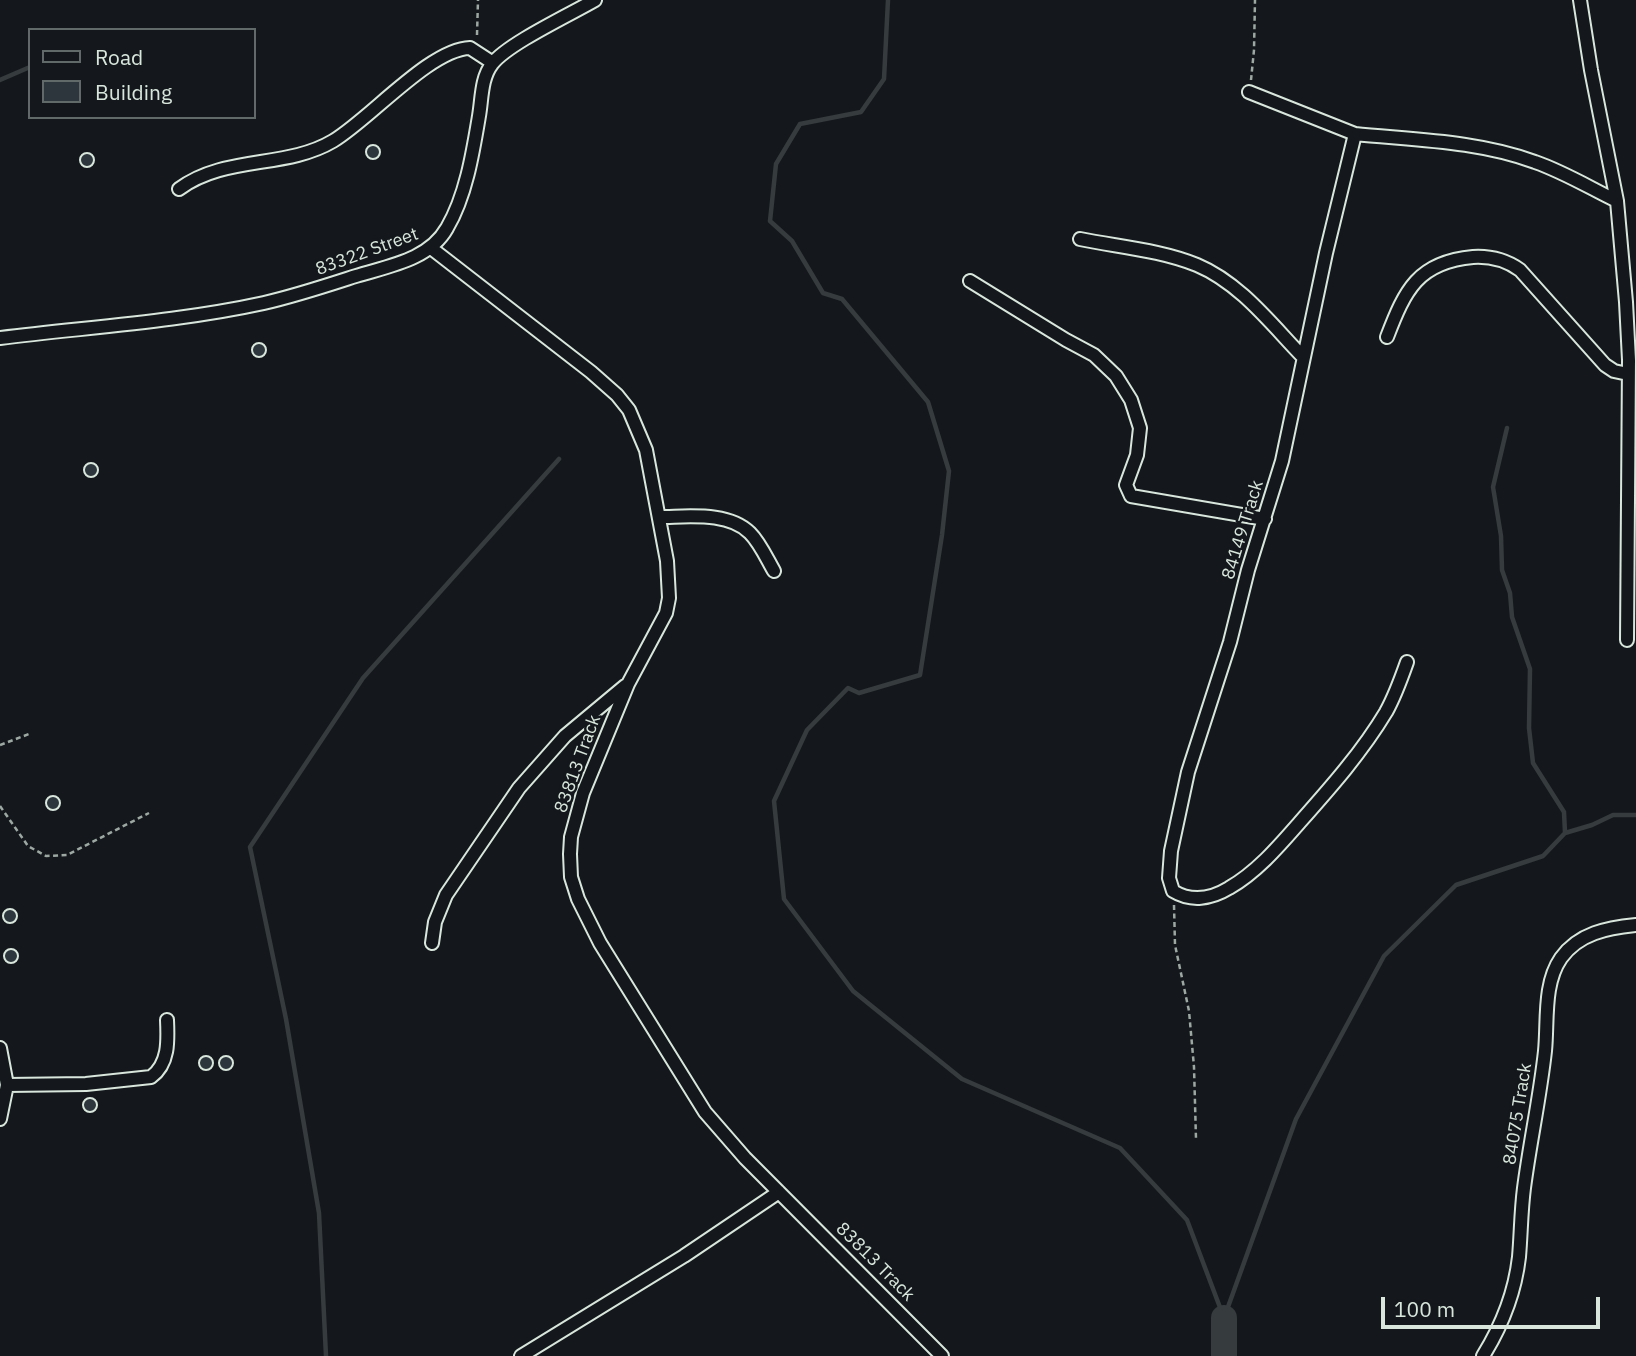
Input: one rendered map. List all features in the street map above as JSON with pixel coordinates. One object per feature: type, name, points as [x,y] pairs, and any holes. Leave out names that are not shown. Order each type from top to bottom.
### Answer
[{"type":"street","points":[[179,188],[191,180],[226,167],[300,154],[330,143],[371,114],[440,58],[463,48],[476,50],[493,63],[510,49],[595,0]]},
{"type":"street","points":[[1580,0],[1591,70],[1618,201],[1626,302],[1631,509],[1627,640]]},
{"type":"street","name":"83322 Street","points":[[0,338],[170,319],[262,303],[387,267],[431,248],[447,227],[456,207],[473,147],[484,86],[493,63]]},
{"type":"street","points":[[1249,92],[1355,134],[1449,143],[1513,155],[1544,166],[1618,201]]},
{"type":"street","name":"84149 Track","points":[[1173,891],[1169,878],[1171,851],[1188,772],[1230,642],[1248,570],[1282,461],[1303,356],[1355,134]]},
{"type":"street","points":[[1080,239],[1171,257],[1199,266],[1232,286],[1254,305],[1303,356]]},
{"type":"street","name":"83813 Track","points":[[431,248],[617,395],[629,411],[646,450],[667,561],[669,598],[666,613],[628,684],[575,819],[570,854],[578,899],[600,943],[682,1078],[724,1136],[942,1356]]},
{"type":"street","points":[[1387,337],[1407,293],[1418,279],[1447,261],[1493,258],[1510,262],[1520,270],[1605,365],[1614,371],[1628,373]]},
{"type":"street","points":[[971,281],[1094,355],[1116,376],[1131,400],[1140,428],[1137,456],[1126,485],[1131,496],[1265,519]]},
{"type":"street","points":[[659,517],[709,517],[738,524],[750,533],[774,571]]},
{"type":"street","points":[[1173,891],[1189,899],[1206,898],[1228,889],[1257,868],[1320,800],[1363,747],[1388,708],[1407,662]]},
{"type":"street","points":[[432,943],[435,922],[446,895],[519,788],[565,736],[628,684]]},
{"type":"street","name":"84075 Track","points":[[1483,1356],[1498,1329],[1516,1274],[1524,1185],[1542,1076],[1552,978],[1560,959],[1583,938],[1594,932],[1636,925]]},
{"type":"street","points":[[7,1085],[86,1084],[151,1077],[159,1072],[165,1060],[167,1020]]},
{"type":"street","points":[[0,1048],[7,1085],[0,1119]]},
{"type":"street","points":[[521,1356],[684,1256],[779,1192]]},
{"type":"path","points":[[476,50],[478,0]]},
{"type":"path","points":[[1249,92],[1254,50],[1255,0]]},
{"type":"path","points":[[0,745],[29,733]]},
{"type":"path","points":[[0,806],[28,846],[46,856],[67,855],[149,813]]},
{"type":"path","points":[[1173,891],[1175,945],[1189,1011],[1196,1139]]},
{"type":"building","points":[[370,145],[376,145],[380,152],[376,159],[370,159],[366,155],[366,149]]},
{"type":"building","points":[[84,153],[90,153],[94,160],[90,167],[84,167],[80,163],[80,157]]},
{"type":"building","points":[[256,343],[262,343],[266,350],[262,357],[256,357],[252,353],[252,347]]},
{"type":"building","points":[[88,463],[94,463],[98,470],[94,477],[88,477],[84,473],[84,467]]},
{"type":"building","points":[[50,796],[56,796],[60,803],[56,810],[50,810],[46,806],[46,800]]},
{"type":"building","points":[[7,909],[13,909],[17,916],[13,923],[7,923],[3,919],[3,913]]},
{"type":"building","points":[[8,949],[14,949],[18,956],[14,963],[8,963],[4,959],[4,953]]},
{"type":"building","points":[[203,1056],[209,1056],[213,1063],[209,1070],[203,1070],[199,1066],[199,1060]]},
{"type":"building","points":[[223,1056],[229,1056],[233,1063],[229,1070],[223,1070],[219,1066],[219,1060]]},
{"type":"building","points":[[87,1098],[93,1098],[97,1105],[93,1112],[87,1112],[83,1108],[83,1102]]},
{"type":"waterway","points":[[888,0],[884,79],[861,112],[800,124],[776,164],[770,221],[792,241],[823,293],[842,299],[928,402],[949,471],[942,535],[920,675],[859,693],[848,688],[807,730],[774,801],[784,899],[853,991],[962,1079],[1120,1148],[1187,1220],[1224,1318]]},
{"type":"waterway","points":[[0,80],[28,68]]},
{"type":"waterway","points":[[1507,428],[1493,487],[1501,536],[1502,570],[1510,593],[1512,617],[1530,669],[1529,728],[1533,763],[1564,812],[1565,833]]},
{"type":"waterway","points":[[326,1356],[319,1213],[286,1019],[250,847],[363,678],[559,459]]},
{"type":"waterway","points":[[1224,1318],[1296,1119],[1384,956],[1456,885],[1543,856],[1565,833],[1613,815],[1636,815]]},
{"type":"waterway","points":[[1224,1318],[1224,1356]]}]
